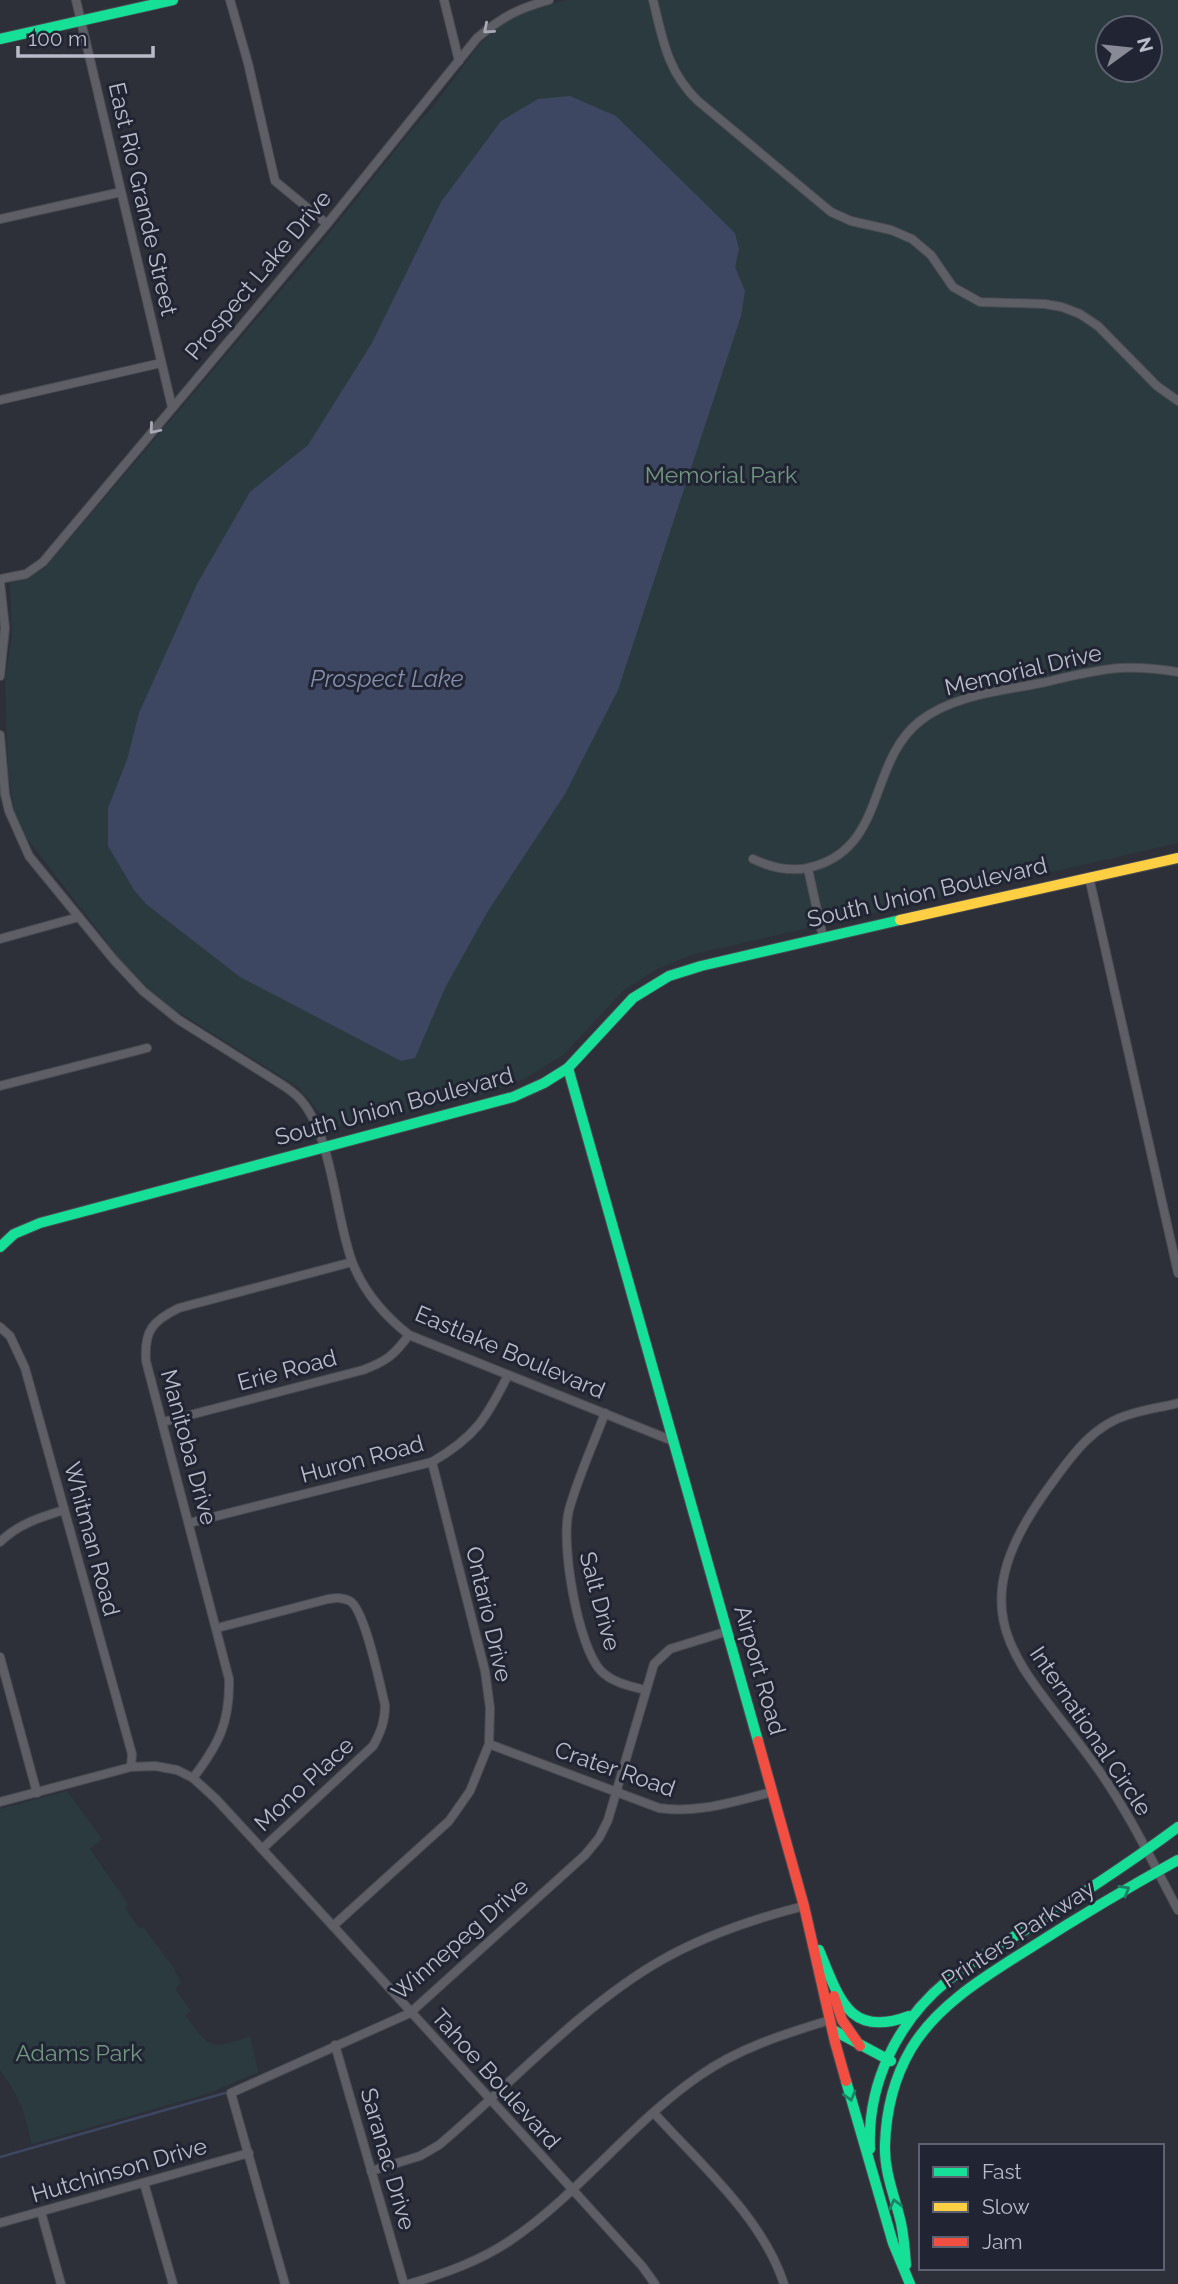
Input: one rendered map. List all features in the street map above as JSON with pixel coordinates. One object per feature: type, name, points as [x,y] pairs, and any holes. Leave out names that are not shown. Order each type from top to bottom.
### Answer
[{"type":"main road","points":[[0,39],[173,0]]},
{"type":"main road","name":"South Union Boulevard","points":[[0,1247],[14,1234],[40,1223],[513,1097],[568,1068],[633,998],[663,979],[701,966],[1178,858]]},
{"type":"main road","name":"Airport Road","points":[[568,1068],[728,1630],[804,1906],[832,2025],[871,2168],[893,2243],[910,2284]]},
{"type":"main road","name":"Printers Parkway","points":[[871,2168],[869,2137],[872,2108],[887,2059],[912,2015],[959,1972],[1178,1828]]},
{"type":"main road","name":"Printers Parkway","points":[[906,2271],[904,2238],[887,2169],[885,2145],[893,2090],[902,2067],[925,2028],[963,1991],[1085,1913],[1178,1860]]},
{"type":"main road","name":"Printers Parkway","points":[[810,1931],[849,2011],[863,2021],[887,2025],[912,2015]]},
{"type":"main road","points":[[826,1966],[842,2020],[860,2046]]},
{"type":"main road","points":[[832,2025],[860,2046],[902,2067]]},
{"type":"street","name":"East Rio Grande Street","points":[[76,0],[172,407]]},
{"type":"street","points":[[230,0],[248,63],[275,181],[327,224]]},
{"type":"street","points":[[444,0],[459,61]]},
{"type":"street","name":"Prospect Lake Drive","points":[[0,676],[5,628],[0,580],[26,574],[43,562],[327,224],[477,38],[502,17],[523,7],[549,0]]},
{"type":"street","points":[[653,0],[670,64],[688,91],[821,205],[851,221],[891,230],[912,239],[931,255],[953,287],[980,302],[1045,304],[1080,314],[1098,326],[1157,386],[1178,401]]},
{"type":"street","points":[[0,219],[121,192]]},
{"type":"street","points":[[0,400],[161,363]]},
{"type":"street","name":"Memorial Drive","points":[[808,869],[833,859],[854,842],[864,827],[900,740],[920,721],[941,708],[971,698],[1096,671],[1141,668],[1178,673]]},
{"type":"street","points":[[0,735],[5,794],[14,825],[29,856],[114,960],[155,1002],[179,1020],[263,1071],[299,1098],[310,1113],[324,1147]]},
{"type":"street","points":[[753,859],[783,869],[808,869],[823,937]]},
{"type":"street","points":[[1089,877],[1178,1273]]},
{"type":"street","points":[[0,939],[79,917]]},
{"type":"street","points":[[0,1086],[147,1048]]},
{"type":"street","name":"Eastlake Boulevard","points":[[324,1147],[352,1262],[374,1301],[390,1319],[410,1335],[673,1441]]},
{"type":"street","name":"Manitoba Drive","points":[[193,1778],[220,1740],[229,1703],[229,1679],[146,1361],[145,1342],[150,1330],[161,1317],[179,1308],[352,1262]]},
{"type":"street","name":"Whitman Road","points":[[0,1327],[10,1336],[25,1368],[132,1754],[131,1767]]},
{"type":"street","name":"Erie Road","points":[[163,1422],[363,1370],[394,1354],[410,1335]]},
{"type":"street","name":"Huron Road","points":[[189,1523],[432,1462],[473,1434],[490,1412],[508,1376]]},
{"type":"street","name":"International Circle","points":[[1178,1403],[1119,1418],[1097,1430],[1078,1447],[1019,1532],[1009,1557],[1002,1589],[1004,1625],[1017,1659],[1101,1773],[1147,1850],[1178,1910]]},
{"type":"street","name":"Salt Drive","points":[[605,1413],[568,1511],[566,1554],[569,1576],[593,1659],[602,1672],[617,1683],[645,1690]]},
{"type":"street","name":"Ontario Drive","points":[[333,1926],[449,1821],[470,1791],[489,1744],[490,1708],[485,1671],[432,1462]]},
{"type":"street","points":[[0,1542],[36,1518],[64,1510]]},
{"type":"street","name":"Mono Place","points":[[217,1628],[328,1599],[349,1601],[361,1616],[386,1705],[381,1733],[373,1746],[262,1849]]},
{"type":"street","name":"Winnepeg Drive","points":[[285,2284],[231,2093],[410,2012],[584,1855],[599,1838],[608,1820],[654,1664],[670,1649],[685,1642],[728,1630]]},
{"type":"street","points":[[0,1657],[37,1793]]},
{"type":"street","name":"Crater Road","points":[[489,1744],[659,1808],[701,1810],[772,1792]]},
{"type":"street","points":[[0,1802],[131,1767],[155,1766],[177,1770],[193,1778]]},
{"type":"street","name":"Tahoe Boulevard","points":[[193,1778],[262,1849],[491,2099],[570,2190],[642,2266],[655,2284]]},
{"type":"street","points":[[371,2172],[420,2156],[439,2146],[600,2001],[657,1962],[714,1934],[748,1921],[804,1906]]},
{"type":"street","points":[[407,2284],[454,2270],[513,2239],[653,2113],[692,2081],[730,2057],[782,2034],[832,2025]]},
{"type":"street","name":"Saranac Drive","points":[[335,2045],[371,2172],[407,2284]]},
{"type":"street","points":[[653,2113],[748,2218],[765,2242],[784,2284]]},
{"type":"street","name":"Hutchinson Drive","points":[[0,2223],[249,2153]]},
{"type":"street","points":[[144,2183],[173,2284]]},
{"type":"street","points":[[41,2212],[61,2284]]},
{"type":"green space","name":"Memorial Park","points":[[566,0],[1178,0],[1178,843],[694,954],[657,969],[624,990],[563,1055],[526,1078],[491,1092],[371,1122],[332,1127],[298,1087],[172,1008],[144,984],[123,963],[26,837],[14,811],[8,771],[5,679],[12,636],[10,584],[44,569],[318,247],[436,103],[479,45],[501,24],[521,13]]},
{"type":"green space","name":"Adams Park","points":[[67,1791],[102,1839],[90,1849],[128,1904],[125,1908],[173,1967],[181,1983],[175,1989],[191,2011],[185,2015],[212,2044],[226,2044],[250,2036],[258,2072],[209,2093],[32,2144],[20,2105],[0,2070],[0,1809]]},
{"type":"water","name":"Prospect Lake","points":[[570,96],[616,116],[735,233],[739,249],[735,267],[745,291],[741,316],[618,690],[565,794],[488,911],[446,986],[415,1058],[401,1061],[240,977],[146,904],[134,890],[108,846],[108,808],[127,760],[139,713],[197,584],[250,492],[308,445],[372,343],[441,202],[501,121],[538,99]]},
{"type":"waterway","points":[[0,2157],[225,2093]]},
{"type":"traffic: fast","points":[[0,39],[173,0]]},
{"type":"traffic: fast","points":[[0,1247],[14,1234],[40,1223],[513,1097],[568,1068],[633,998],[669,976],[701,966],[900,920]]},
{"type":"traffic: fast","points":[[568,1068],[758,1741]]},
{"type":"traffic: fast","points":[[870,2149],[870,2125],[880,2078],[900,2035],[929,1997],[970,1964],[1093,1886],[1178,1827]]},
{"type":"traffic: fast","points":[[906,2265],[902,2228],[888,2175],[885,2145],[892,2095],[911,2049],[934,2019],[979,1981],[1083,1915],[1178,1860]]},
{"type":"traffic: fast","points":[[819,1950],[840,1998],[859,2018],[872,2022],[888,2022],[909,2016]]},
{"type":"traffic: fast","points":[[833,2030],[891,2061]]},
{"type":"traffic: fast","points":[[846,2081],[893,2243],[910,2284]]},
{"type":"traffic: slow","points":[[900,920],[1178,858]]},
{"type":"traffic: jam","points":[[758,1741],[804,1906],[846,2081]]},
{"type":"traffic: jam","points":[[834,1996],[842,2020],[860,2046]]}]
